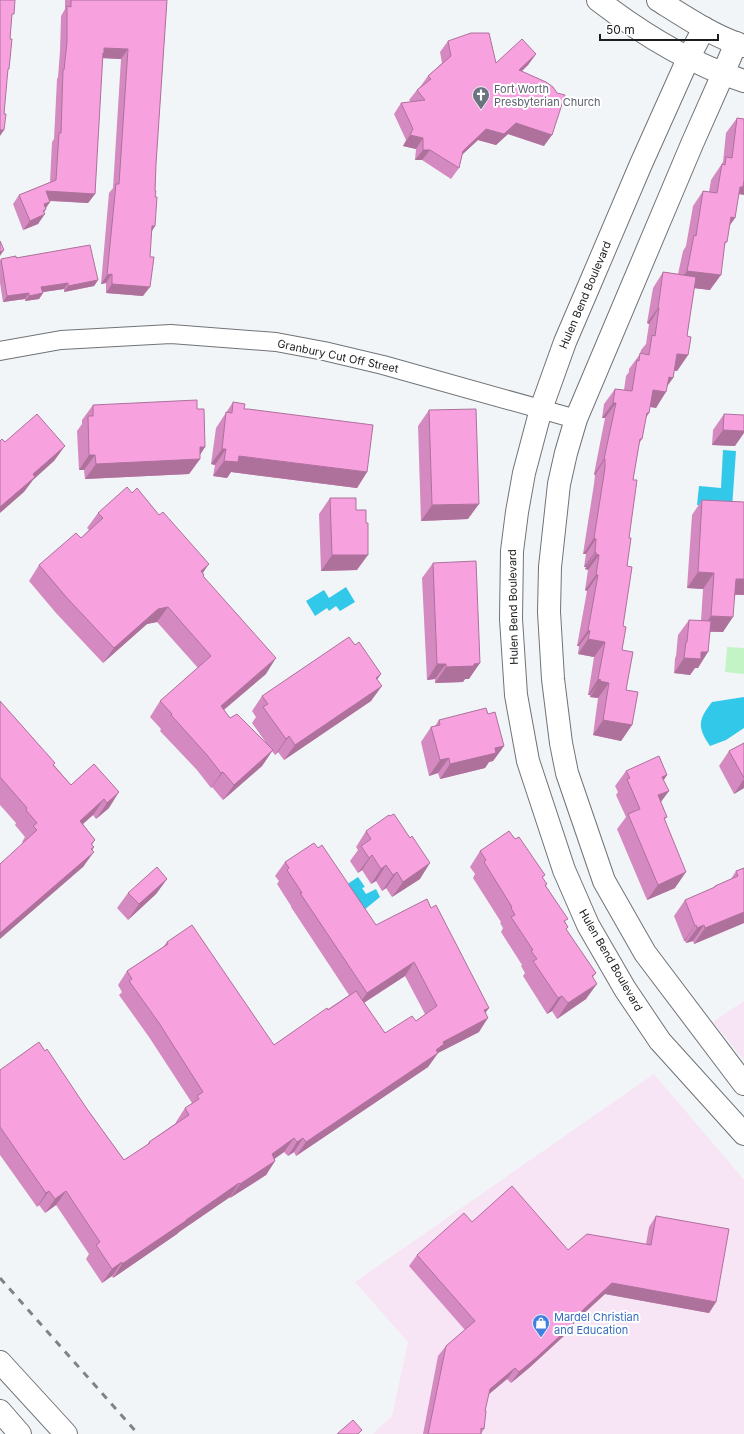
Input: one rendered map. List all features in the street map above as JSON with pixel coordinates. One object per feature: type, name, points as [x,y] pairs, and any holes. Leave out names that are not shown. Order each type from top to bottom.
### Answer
[{"type":"street","points":[[598,0],[658,41],[688,59],[744,81]]},
{"type":"street","points":[[658,0],[704,28],[740,45],[723,74],[689,151],[576,418],[559,484],[550,567],[549,612],[553,679],[564,758],[571,787],[604,881],[641,947],[712,1044],[744,1084]]},
{"type":"street","name":"Hulen Bend Boulevard","points":[[704,28],[688,59],[641,164],[565,342],[541,409],[524,473],[517,512],[512,551],[511,618],[516,687],[522,728],[530,765],[567,877],[588,925],[625,989],[660,1041],[744,1134]]},
{"type":"street","name":"Granbury Cut Off Street","points":[[0,352],[61,340],[171,334],[276,342],[324,351],[383,365],[576,418]]},
{"type":"street","points":[[530,765],[564,758]]},
{"type":"street","points":[[538,789],[571,787]]},
{"type":"street","points":[[0,1362],[66,1434]]},
{"type":"street","points":[[0,1411],[20,1434]]},
{"type":"shaded area","points":[[744,1001],[744,1060],[713,1022]]},
{"type":"shaded area","points":[[654,1074],[744,1180],[744,1434],[373,1434],[392,1416],[408,1342],[355,1282]]},
{"type":"green space","points":[[727,647],[744,648],[744,674],[725,672]]},
{"type":"water","points":[[723,450],[736,451],[732,508],[697,505],[699,486],[721,488]]},
{"type":"water","points":[[346,587],[355,602],[340,611],[336,606],[329,611],[327,608],[315,616],[306,601],[324,590],[329,598]]},
{"type":"water","points":[[744,697],[744,728],[726,740],[710,746],[701,728],[702,719],[707,708],[712,702]]},
{"type":"water","points":[[358,877],[365,887],[362,888],[366,894],[376,889],[380,897],[364,910],[343,887]]},
{"type":"building","points":[[0,0],[15,0],[14,14],[12,14],[10,39],[12,39],[4,114],[6,114],[4,130],[0,130]]},
{"type":"building","points":[[71,0],[167,0],[156,164],[155,197],[157,197],[155,226],[152,226],[150,257],[154,257],[150,287],[112,284],[112,274],[107,275],[116,184],[119,184],[128,49],[104,48],[95,194],[46,191],[50,202],[44,204],[46,209],[43,211],[45,214],[30,221],[19,195],[56,180],[59,133],[61,133],[63,70],[67,42],[67,6],[71,7]]},
{"type":"building","name":"Fort Worth Presbyterian Church","points":[[471,33],[489,33],[496,63],[522,39],[536,54],[519,70],[546,82],[553,87],[557,93],[565,95],[552,135],[516,123],[504,134],[486,129],[463,151],[459,168],[430,150],[423,150],[423,138],[410,135],[413,129],[401,103],[425,100],[417,90],[431,79],[428,76],[451,56],[448,41]]},
{"type":"building","points":[[737,118],[744,119],[744,180],[743,187],[740,187],[735,218],[731,217],[727,242],[725,242],[721,275],[687,271],[694,235],[696,236],[703,191],[717,193],[722,164],[725,165],[726,157],[732,158]]},
{"type":"building","points":[[0,241],[4,250],[0,252]]},
{"type":"building","points":[[90,245],[98,280],[68,286],[68,283],[41,287],[43,293],[29,296],[29,293],[7,296],[1,259],[16,256],[16,258]]},
{"type":"building","points":[[663,272],[696,277],[687,336],[691,337],[688,355],[677,354],[673,378],[669,377],[666,392],[653,390],[649,413],[647,413],[642,439],[640,439],[633,480],[637,480],[629,538],[631,538],[627,566],[632,567],[623,626],[626,627],[622,650],[633,652],[626,690],[638,692],[632,725],[603,720],[609,683],[598,679],[605,642],[588,639],[590,631],[588,630],[598,575],[596,575],[599,555],[595,552],[596,539],[594,538],[605,468],[604,459],[616,403],[613,403],[615,389],[632,391],[637,360],[639,361],[640,353],[649,355],[652,335],[655,336]]},
{"type":"building","points":[[197,400],[197,409],[204,409],[205,447],[200,447],[200,459],[96,464],[95,455],[89,455],[88,416],[93,416],[93,405]]},
{"type":"building","points":[[233,402],[245,404],[244,409],[373,425],[367,472],[239,456],[238,462],[224,461],[226,449],[222,449],[226,412],[232,413]]},
{"type":"building","points":[[476,409],[479,504],[432,505],[429,410]]},
{"type":"building","points":[[37,414],[65,446],[33,474],[35,477],[0,507],[0,441],[2,439],[5,442]]},
{"type":"building","points":[[724,414],[744,415],[744,431],[723,430]]},
{"type":"building","points":[[127,487],[132,493],[137,488],[159,515],[163,512],[209,564],[201,571],[204,575],[203,576],[276,658],[221,706],[230,718],[237,714],[273,750],[234,785],[223,772],[221,773],[160,701],[211,656],[168,607],[158,609],[114,648],[67,598],[39,565],[76,533],[81,538],[103,518],[98,513]]},
{"type":"building","points":[[330,498],[356,498],[356,510],[366,510],[366,523],[368,523],[368,555],[332,555]]},
{"type":"building","points":[[702,500],[744,502],[744,579],[736,579],[733,617],[711,616],[714,573],[698,572]]},
{"type":"building","points":[[476,561],[480,663],[474,664],[474,666],[446,667],[446,664],[437,664],[433,563]]},
{"type":"building","points":[[689,620],[711,621],[708,652],[701,652],[701,659],[684,658]]},
{"type":"building","points":[[349,637],[355,645],[359,642],[381,674],[376,678],[382,686],[295,745],[289,736],[286,739],[263,707],[268,704],[262,696]]},
{"type":"building","points":[[0,701],[55,763],[53,765],[71,785],[94,764],[119,792],[107,803],[104,799],[80,821],[95,840],[91,844],[94,847],[91,849],[94,852],[0,933],[0,864],[37,830],[33,826],[37,823],[26,810],[27,808],[0,777]]},
{"type":"building","points":[[486,708],[488,714],[495,712],[504,746],[495,748],[496,753],[450,764],[449,758],[440,760],[431,727],[440,725],[439,720]]},
{"type":"building","points":[[744,743],[744,778],[729,751]]},
{"type":"building","points":[[659,756],[667,775],[662,777],[669,791],[658,795],[667,817],[664,818],[686,872],[658,885],[628,814],[640,809],[627,779],[630,778],[626,771]]},
{"type":"building","points":[[394,814],[410,838],[412,836],[430,863],[403,882],[397,872],[393,875],[386,865],[381,869],[372,855],[369,858],[361,846],[371,839],[366,831],[389,815]]},
{"type":"building","points":[[509,831],[515,839],[519,837],[545,875],[542,877],[547,884],[545,885],[568,919],[564,921],[568,927],[566,929],[596,973],[592,976],[597,984],[568,1003],[562,996],[558,998],[533,961],[537,959],[531,951],[533,950],[511,917],[515,915],[511,908],[512,907],[484,862],[486,860],[480,851]]},
{"type":"building","points":[[314,843],[318,848],[322,845],[376,925],[427,899],[431,908],[436,905],[489,1008],[484,1010],[488,1018],[443,1042],[444,1044],[436,1050],[438,1053],[306,1142],[303,1138],[297,1142],[294,1138],[272,1154],[275,1161],[240,1184],[239,1183],[187,1220],[122,1264],[122,1262],[112,1269],[96,1245],[100,1242],[66,1191],[55,1199],[49,1191],[46,1193],[0,1127],[0,1070],[39,1042],[45,1051],[47,1049],[87,1109],[124,1160],[189,1115],[185,1108],[199,1099],[197,1096],[203,1092],[159,1023],[129,981],[132,979],[127,971],[168,944],[167,942],[192,925],[274,1045],[327,1008],[328,1010],[356,991],[385,1033],[412,1016],[416,1021],[437,1006],[414,962],[367,993],[300,893],[302,893],[287,870],[289,868],[285,862]]},
{"type":"building","points":[[157,867],[167,879],[139,904],[128,893]]},
{"type":"building","points":[[744,868],[744,912],[705,928],[704,925],[697,928],[685,900],[738,876],[736,871]]},
{"type":"building","points":[[512,1186],[568,1250],[587,1234],[651,1245],[656,1216],[729,1229],[716,1302],[612,1283],[572,1320],[574,1323],[537,1357],[519,1372],[515,1368],[490,1389],[485,1411],[484,1429],[481,1428],[481,1434],[428,1434],[446,1346],[475,1321],[417,1255],[464,1213],[472,1222]]},
{"type":"building","points":[[353,1420],[362,1430],[358,1434],[337,1434]]},
{"type":"railway","points":[[0,1278],[138,1434]]},
{"type":"place","name":"Fort Worth Presbyterian Church","points":[[481,110]]},
{"type":"place","name":"Mardel Christian and Education","points":[[541,1338]]}]
